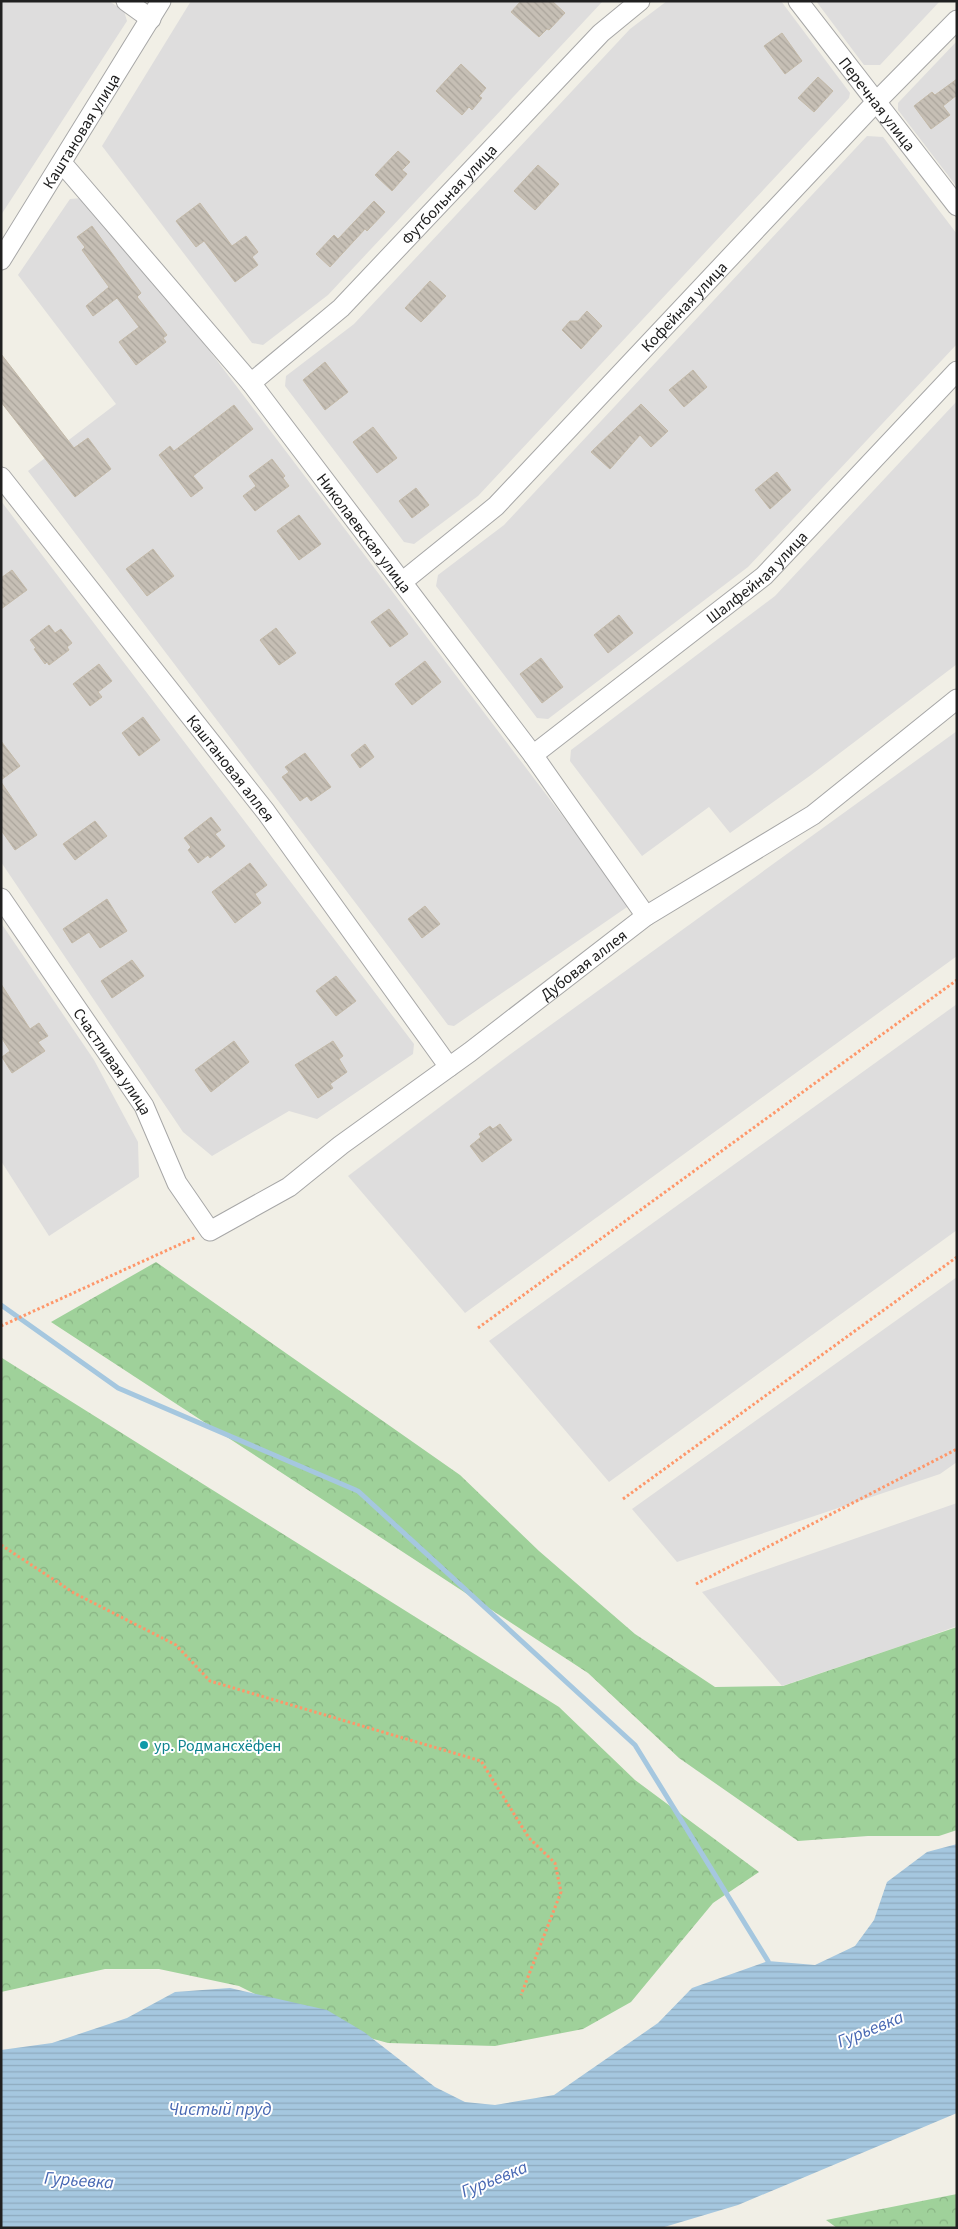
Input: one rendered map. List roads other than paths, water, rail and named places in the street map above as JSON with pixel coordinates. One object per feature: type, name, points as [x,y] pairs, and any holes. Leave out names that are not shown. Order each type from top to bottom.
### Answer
[{"type":"street","points":[[126,1],[151,19]]},
{"type":"street","name":"Каштановая улица","points":[[1,260],[161,1]]},
{"type":"street","name":"Футбольная улица","points":[[251,383],[341,308],[601,33],[640,1]]},
{"type":"street","name":"Перечная улица","points":[[798,1],[957,206]]},
{"type":"street","name":"Кофейная улица","points":[[402,582],[496,506],[877,102],[957,20]]},
{"type":"street","name":"Николаевская улица","points":[[62,163],[251,383],[532,756],[646,916]]},
{"type":"street","name":"Шалфейная улица","points":[[532,756],[764,576],[957,371]]},
{"type":"street","name":"Каштановая аллея","points":[[1,478],[266,812],[449,1067]]},
{"type":"street","name":"Дубовая аллея","points":[[210,1231],[289,1187],[341,1145],[449,1067],[646,916],[813,815],[957,699]]},
{"type":"street","name":"Счастливая улица","points":[[1,898],[144,1106],[177,1183],[210,1231]]},
{"type":"water","name":"Чистый пруд","points":[[957,1844],[957,2113],[738,2205],[661,2228],[1,2228],[1,2050],[52,2043],[127,2018],[175,1992],[230,1988],[327,2010],[364,2032],[435,2087],[465,2102],[495,2105],[554,2095],[658,2023],[692,1988],[768,1961],[815,1965],[855,1946],[874,1920],[887,1882],[927,1852]]},
{"type":"waterway","points":[[1,1305],[118,1388],[358,1491],[635,1745],[768,1961]]},
{"type":"place","name":"ур. Родмансхёфен","points":[[144,1745]]},
{"type":"water label","name":"Гурьевка","points":[[870,2029]]},
{"type":"water label","name":"Гурьевка","points":[[494,2179]]},
{"type":"water label","name":"Гурьевка","points":[[79,2180]]}]
